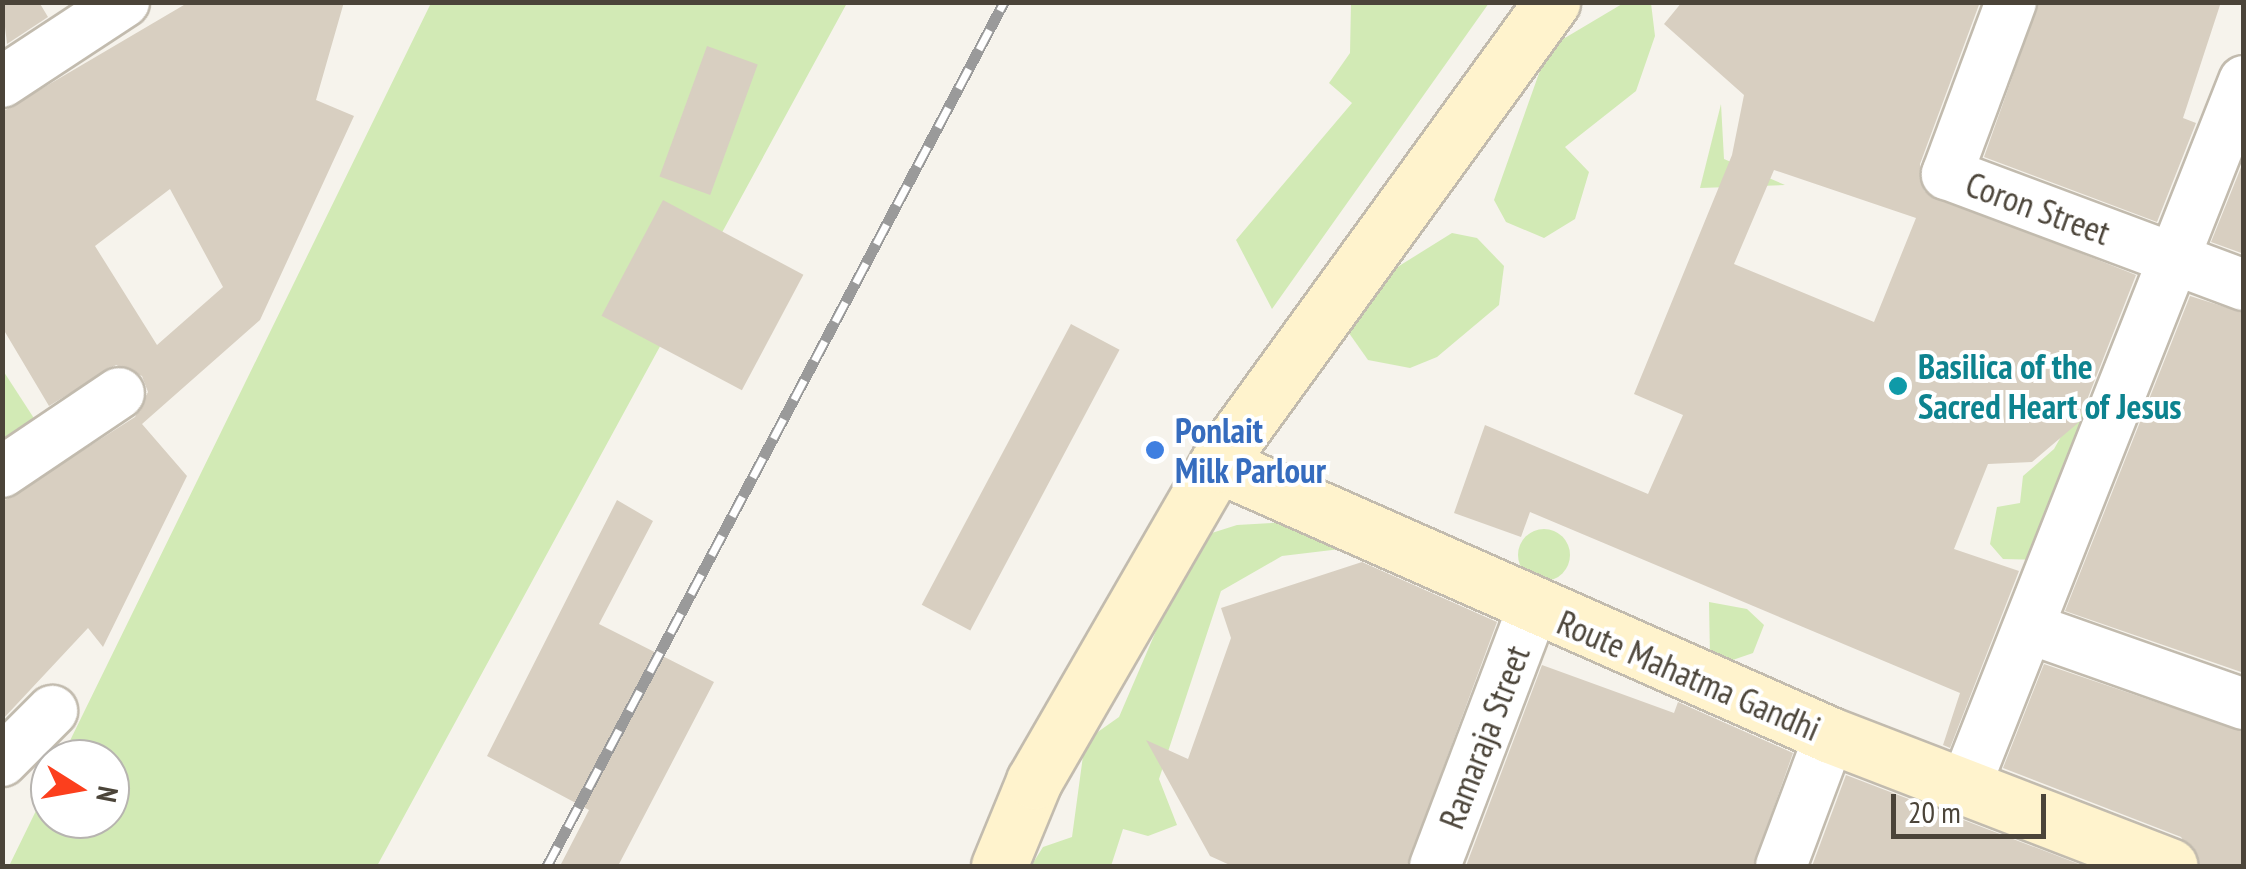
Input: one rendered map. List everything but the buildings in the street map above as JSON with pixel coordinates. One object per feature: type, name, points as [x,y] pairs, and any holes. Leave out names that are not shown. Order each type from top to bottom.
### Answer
[{"type":"main road","points":[[999,866],[1034,781],[1217,464],[1552,2]]},
{"type":"main road","name":"Route Mahatma Gandhi","points":[[1217,464],[1533,608],[1830,735],[1966,784],[2140,861]]},
{"type":"street","points":[[2,82],[124,2]]},
{"type":"street","name":"Coron Street","points":[[2011,2],[1948,174],[2244,285]]},
{"type":"street","points":[[1966,784],[2032,629],[2244,81]]},
{"type":"street","points":[[2,472],[119,393]]},
{"type":"street","name":"Ramaraja Street","points":[[1435,866],[1533,608]]},
{"type":"street","points":[[2032,629],[2244,704]]},
{"type":"street","points":[[2,760],[52,710]]},
{"type":"street","points":[[1781,866],[1830,735]]},
{"type":"green space","points":[[431,3],[847,3],[377,866],[9,866],[30,823],[30,839],[130,839],[130,739],[71,739]]},
{"type":"green space","points":[[1351,3],[1489,3],[1272,309],[1236,240],[1352,103],[1329,83],[1350,53]]},
{"type":"green space","points":[[1651,3],[1655,36],[1636,91],[1565,147],[1589,172],[1575,219],[1544,238],[1506,222],[1494,200],[1548,48],[1622,4]]},
{"type":"green space","points":[[1721,104],[1724,159],[1785,185],[1700,188]]},
{"type":"green space","points":[[1452,233],[1477,238],[1504,266],[1499,305],[1437,357],[1410,368],[1368,360],[1344,326],[1375,281]]},
{"type":"green space","points":[[2,369],[39,426],[2,449]]},
{"type":"green space","points":[[2084,396],[2102,412],[2040,560],[2003,559],[1990,544],[1997,507],[2020,503],[2023,476],[2054,449]]},
{"type":"green space","points":[[1323,520],[1374,545],[1282,556],[1221,591],[1159,779],[1177,825],[1148,836],[1123,829],[1111,866],[1031,866],[1043,847],[1072,837],[1085,741],[1119,717],[1196,538],[1237,525]]},
{"type":"green space","points":[[1544,529],[1563,536],[1570,555],[1563,574],[1544,581],[1525,574],[1518,555],[1525,536]]},
{"type":"green space","points":[[1709,602],[1747,609],[1764,625],[1753,653],[1724,663],[1710,657]]},
{"type":"railway","points":[[547,866],[1004,2]]},
{"type":"place","name":"Basilica of the Sacred Heart of Jesus","points":[[1898,386]]},
{"type":"place","name":"Ponlait Milk Parlour","points":[[1155,450]]}]
